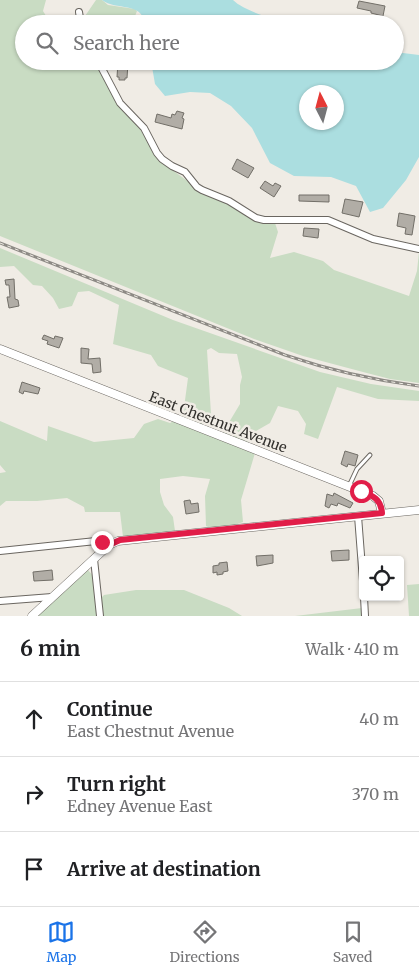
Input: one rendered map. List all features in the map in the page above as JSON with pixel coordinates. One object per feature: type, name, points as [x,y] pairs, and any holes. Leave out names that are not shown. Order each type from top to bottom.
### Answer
[{"type":"street","points":[[103,70],[120,104],[144,128],[157,153],[168,164],[185,172],[197,187],[202,190],[229,201],[256,218],[264,220],[328,220],[373,239],[419,249]]},
{"type":"street","name":"East Chestnut Avenue","points":[[0,349],[373,496],[379,501],[382,513]]},
{"type":"street","points":[[32,616],[109,545],[120,540],[419,510]]},
{"type":"street","points":[[358,516],[361,556]]},
{"type":"street","points":[[0,551],[96,542],[109,545]]},
{"type":"street","points":[[94,559],[100,616]]},
{"type":"street","points":[[0,601],[52,597]]},
{"type":"street","points":[[364,601],[365,616]]},
{"type":"lane","points":[[348,486],[357,469],[370,455]]},
{"type":"green space","points":[[0,0],[46,0],[43,11],[45,15],[15,15],[15,70],[100,70],[118,105],[135,121],[160,161],[208,196],[264,223],[275,223],[278,232],[270,258],[294,252],[323,261],[334,270],[409,296],[417,271],[419,252],[419,383],[390,379],[303,356],[254,339],[0,236]]},
{"type":"green space","points":[[96,0],[102,0],[108,5],[135,9],[137,11],[135,15],[86,15]]},
{"type":"green space","points":[[0,248],[173,320],[320,372],[371,384],[419,391],[419,401],[378,399],[337,387],[318,439],[304,434],[306,424],[298,411],[278,406],[270,423],[256,431],[248,444],[222,434],[240,404],[242,377],[237,354],[219,353],[211,348],[207,350],[211,414],[201,425],[179,417],[183,415],[188,378],[158,366],[151,355],[113,344],[119,305],[89,291],[78,292],[72,306],[59,309],[53,298],[42,286],[33,285],[14,266],[0,267]]},
{"type":"green space","points":[[158,419],[170,423],[174,421],[255,453],[241,500],[243,522],[219,528],[206,526],[205,496],[210,479],[183,476],[160,479],[160,492],[164,505],[173,517],[175,531],[123,537],[120,512],[85,512],[84,507],[67,498],[37,501],[6,501],[0,506],[0,473],[6,472],[0,465],[0,421],[47,441],[48,426],[94,442],[134,438],[144,424]]},
{"type":"green space","points":[[88,570],[94,577],[97,616],[36,616]]},
{"type":"green space","points":[[419,584],[419,616],[409,616],[407,585]]},
{"type":"green space","points":[[136,590],[184,590],[229,608],[242,616],[103,616],[101,598],[104,595]]},
{"type":"green space","points":[[362,608],[362,616],[295,616]]},
{"type":"water","points":[[102,0],[233,0],[262,15],[141,15],[134,9]]},
{"type":"water","points":[[404,53],[419,55],[419,157],[406,180],[383,208],[370,212],[356,186],[331,177],[294,176],[270,163],[252,128],[231,106],[210,93],[190,92],[165,96],[155,84],[153,70],[404,70]]},
{"type":"building","points":[[359,1],[385,6],[383,15],[357,8]]},
{"type":"building","points":[[117,70],[128,70],[125,80],[119,80],[119,77],[117,77]]},
{"type":"building","points":[[177,111],[184,113],[182,129],[155,122],[157,114],[171,118],[172,114],[175,115]]},
{"type":"building","points":[[237,159],[254,168],[248,178],[232,169]]},
{"type":"building","points":[[265,181],[273,186],[275,183],[281,186],[274,197],[260,188]]},
{"type":"building","points":[[299,195],[329,195],[329,202],[299,201]]},
{"type":"building","points":[[345,199],[363,202],[359,217],[342,213]]},
{"type":"building","points":[[399,213],[415,216],[412,235],[405,234],[406,228],[397,226]]},
{"type":"building","points":[[304,228],[319,229],[318,238],[303,236]]},
{"type":"building","points":[[14,279],[15,299],[18,300],[19,306],[9,308],[7,297],[10,297],[9,285],[6,285],[5,280]]},
{"type":"building","points":[[44,335],[54,339],[55,336],[63,338],[59,348],[47,344],[48,341],[42,339]]},
{"type":"building","points":[[81,348],[89,349],[88,359],[100,358],[101,372],[93,373],[92,364],[81,363]]},
{"type":"building","points":[[22,382],[40,388],[38,394],[24,391],[23,394],[19,392]]},
{"type":"building","points":[[345,451],[358,455],[355,466],[348,464],[347,467],[341,464]]},
{"type":"building","points":[[334,493],[353,503],[350,508],[338,503],[337,506],[331,504],[329,508],[325,506],[327,494],[333,496]]},
{"type":"building","points":[[190,500],[191,504],[198,503],[199,512],[186,514],[184,501]]},
{"type":"building","points":[[349,550],[349,560],[332,561],[331,551]]},
{"type":"building","points":[[273,555],[273,563],[257,566],[256,556]]},
{"type":"building","points":[[227,562],[228,571],[217,575],[217,572],[213,573],[213,566]]},
{"type":"building","points":[[52,570],[53,580],[34,581],[33,572]]},
{"type":"railway","points":[[0,243],[285,355],[351,374],[419,386]]},
{"type":"route","points":[[102,542],[109,545],[120,540],[382,513],[379,501],[361,491]]}]
